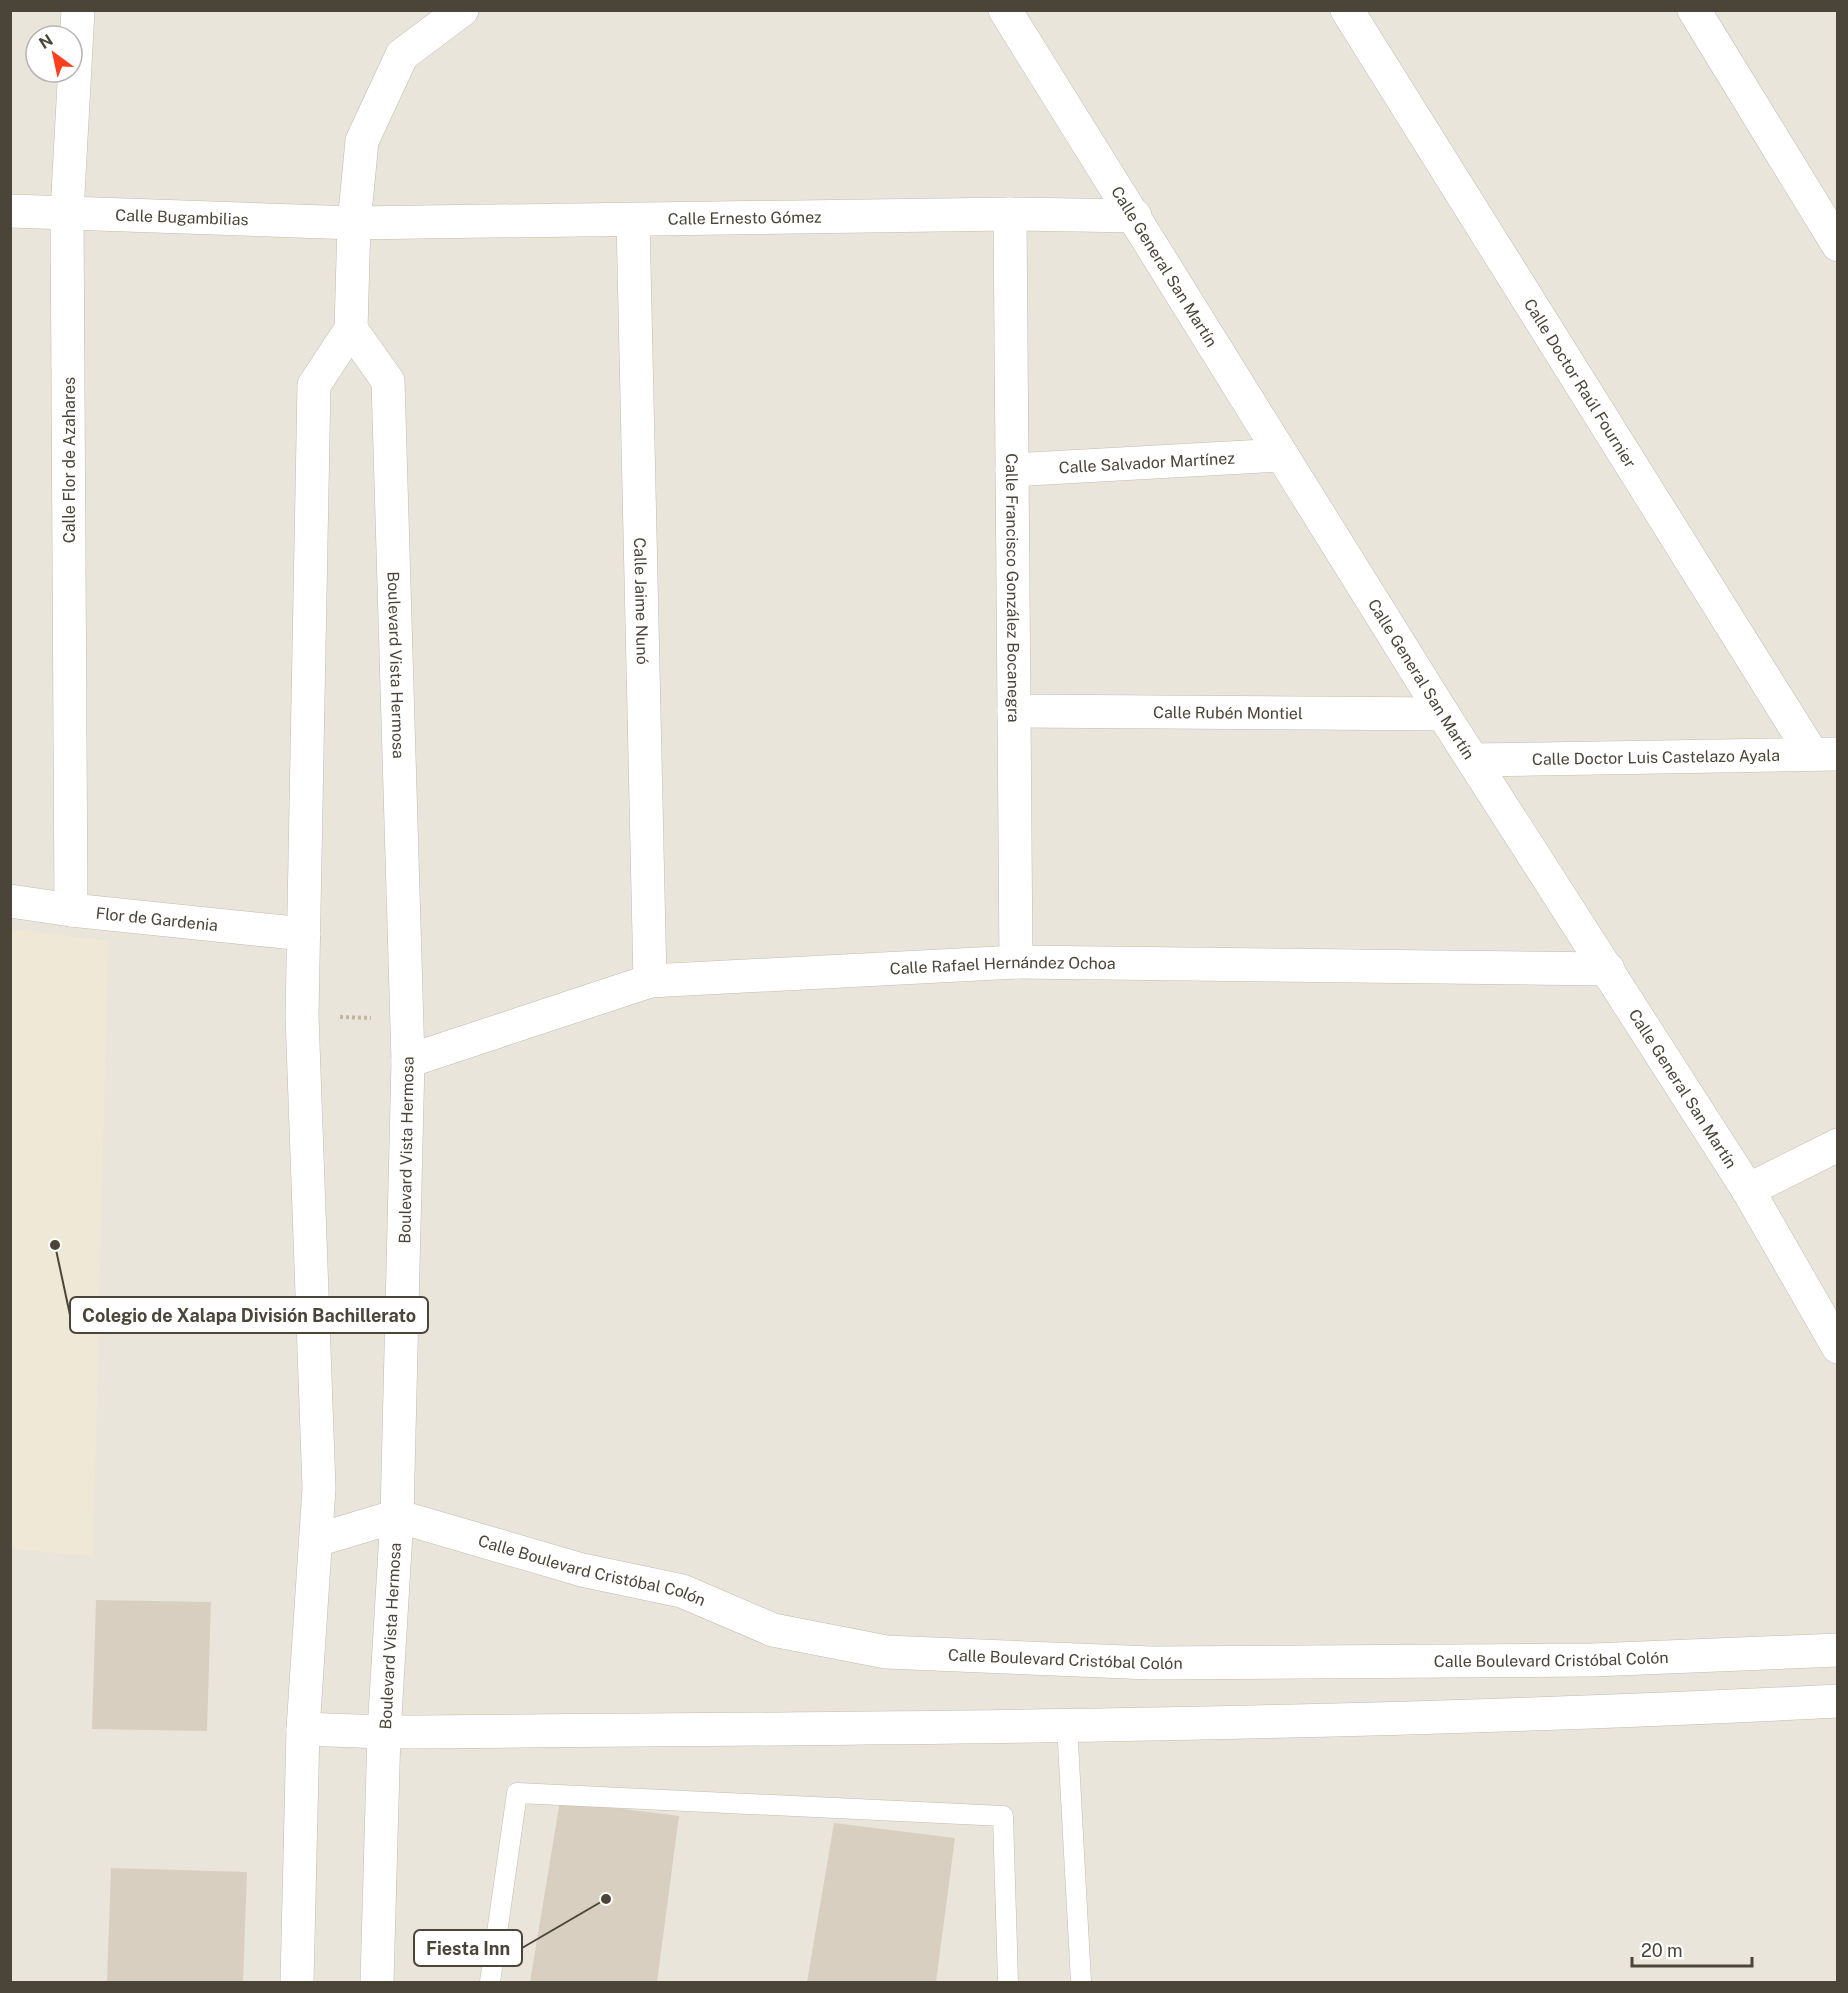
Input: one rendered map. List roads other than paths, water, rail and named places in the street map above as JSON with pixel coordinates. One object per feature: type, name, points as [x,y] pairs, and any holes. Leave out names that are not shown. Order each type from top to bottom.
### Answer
[{"type":"street","name":"Calle Flor de Azahares","points":[[71,910],[67,212],[78,10]]},
{"type":"street","points":[[297,1983],[303,1729],[319,1488],[302,1016],[314,385],[351,329],[354,223],[362,141],[402,55],[462,10]]},
{"type":"street","name":"Calle General San Martín","points":[[1005,10],[1443,714],[1748,1190],[1838,1347]]},
{"type":"street","name":"Calle Doctor Raúl Fournier","points":[[1347,10],[1825,754]]},
{"type":"street","points":[[1694,10],[1838,245]]},
{"type":"street","name":"Calle Bugambilias","points":[[10,211],[354,223]]},
{"type":"street","name":"Calle Ernesto Gómez","points":[[354,223],[1010,214],[1135,216]]},
{"type":"street","name":"Calle Francisco González Bocanegra","points":[[1010,214],[1016,962]]},
{"type":"street","name":"Calle Jaime Nunó","points":[[633,220],[650,981]]},
{"type":"street","name":"Boulevard Vista Hermosa","points":[[351,329],[388,381],[408,1018],[397,1516],[384,1732],[377,1983]]},
{"type":"street","name":"Calle Salvador Martínez","points":[[1012,470],[1282,455]]},
{"type":"street","name":"Calle Rubén Montiel","points":[[1014,711],[1443,714]]},
{"type":"street","name":"Calle Doctor Luis Castelazo Ayala","points":[[1474,760],[1825,754]]},
{"type":"street","name":"Flor de Gardenia","points":[[10,901],[71,910],[304,934]]},
{"type":"street","name":"Calle Rafael Hernández Ochoa","points":[[408,1061],[650,981],[1016,962],[1608,969]]},
{"type":"street","points":[[1748,1190],[1838,1145]]},
{"type":"street","points":[[317,1540],[397,1516]]},
{"type":"street","name":"Calle Boulevard Cristóbal Colón","points":[[397,1516],[582,1570],[682,1591],[773,1630],[886,1652],[1186,1662],[1593,1660],[1838,1650]]},
{"type":"street","points":[[303,1729],[384,1732],[878,1729],[1570,1713],[1838,1701]]},
{"type":"lane","points":[[1067,1724],[1081,1983]]},
{"type":"lane","points":[[490,1983],[517,1793],[1003,1816],[1008,1983]]},
{"type":"place","name":"Colegio de Xalapa División Bachillerato","points":[[55,1245]]},
{"type":"place","name":"Fiesta Inn","points":[[606,1899]]}]
